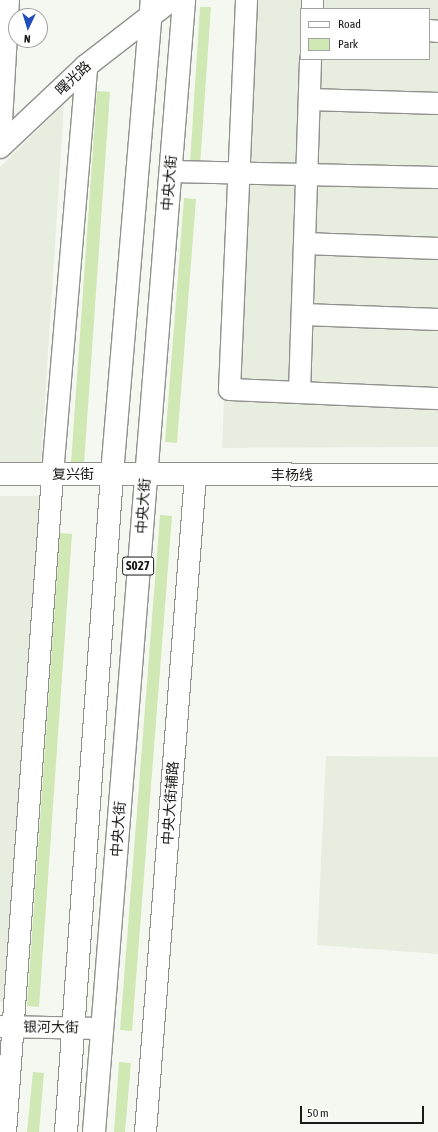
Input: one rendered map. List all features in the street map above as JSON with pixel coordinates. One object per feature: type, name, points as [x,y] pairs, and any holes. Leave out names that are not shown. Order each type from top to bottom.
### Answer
[{"type":"main road","name":"曙光路","points":[[0,147],[151,7],[171,0]]},
{"type":"main road","name":"中央大街","points":[[94,1132],[184,0]]},
{"type":"main road","name":"S027","points":[[66,1132],[112,474],[151,7]]},
{"type":"main road","name":"复兴街","points":[[0,474],[146,474]]},
{"type":"main road","name":"丰杨线","points":[[146,474],[438,475]]},
{"type":"street","points":[[0,138],[8,0]]},
{"type":"street","points":[[246,0],[229,389],[438,398]]},
{"type":"street","points":[[299,392],[310,60]]},
{"type":"street","points":[[4,1132],[6,1026],[86,66]]},
{"type":"street","points":[[309,99],[438,103]]},
{"type":"street","points":[[170,171],[438,177]]},
{"type":"street","points":[[304,243],[438,248]]},
{"type":"street","points":[[302,314],[438,319]]},
{"type":"street","name":"中央大街辅路","points":[[144,1132],[195,475]]},
{"type":"street","name":"银河大街","points":[[6,1026],[102,1028]]},
{"type":"shaded area","points":[[241,0],[438,0],[438,447],[222,448]]},
{"type":"shaded area","points":[[64,104],[40,478],[0,478],[0,167]]},
{"type":"shaded area","points":[[0,496],[46,496],[9,1002],[0,1002]]},
{"type":"shaded area","points":[[326,756],[438,757],[438,954],[317,945]]},
{"type":"green space","points":[[200,7],[211,7],[199,180],[189,179]]},
{"type":"green space","points":[[97,91],[110,92],[84,464],[71,463]]},
{"type":"green space","points":[[184,198],[196,199],[177,443],[165,442]]},
{"type":"green space","points":[[160,515],[172,516],[132,1031],[120,1030]]},
{"type":"green space","points":[[60,533],[72,534],[39,1007],[27,1006]]},
{"type":"green space","points":[[119,1062],[131,1063],[125,1132],[114,1132]]},
{"type":"green space","points":[[33,1072],[44,1073],[39,1132],[27,1132]]}]
